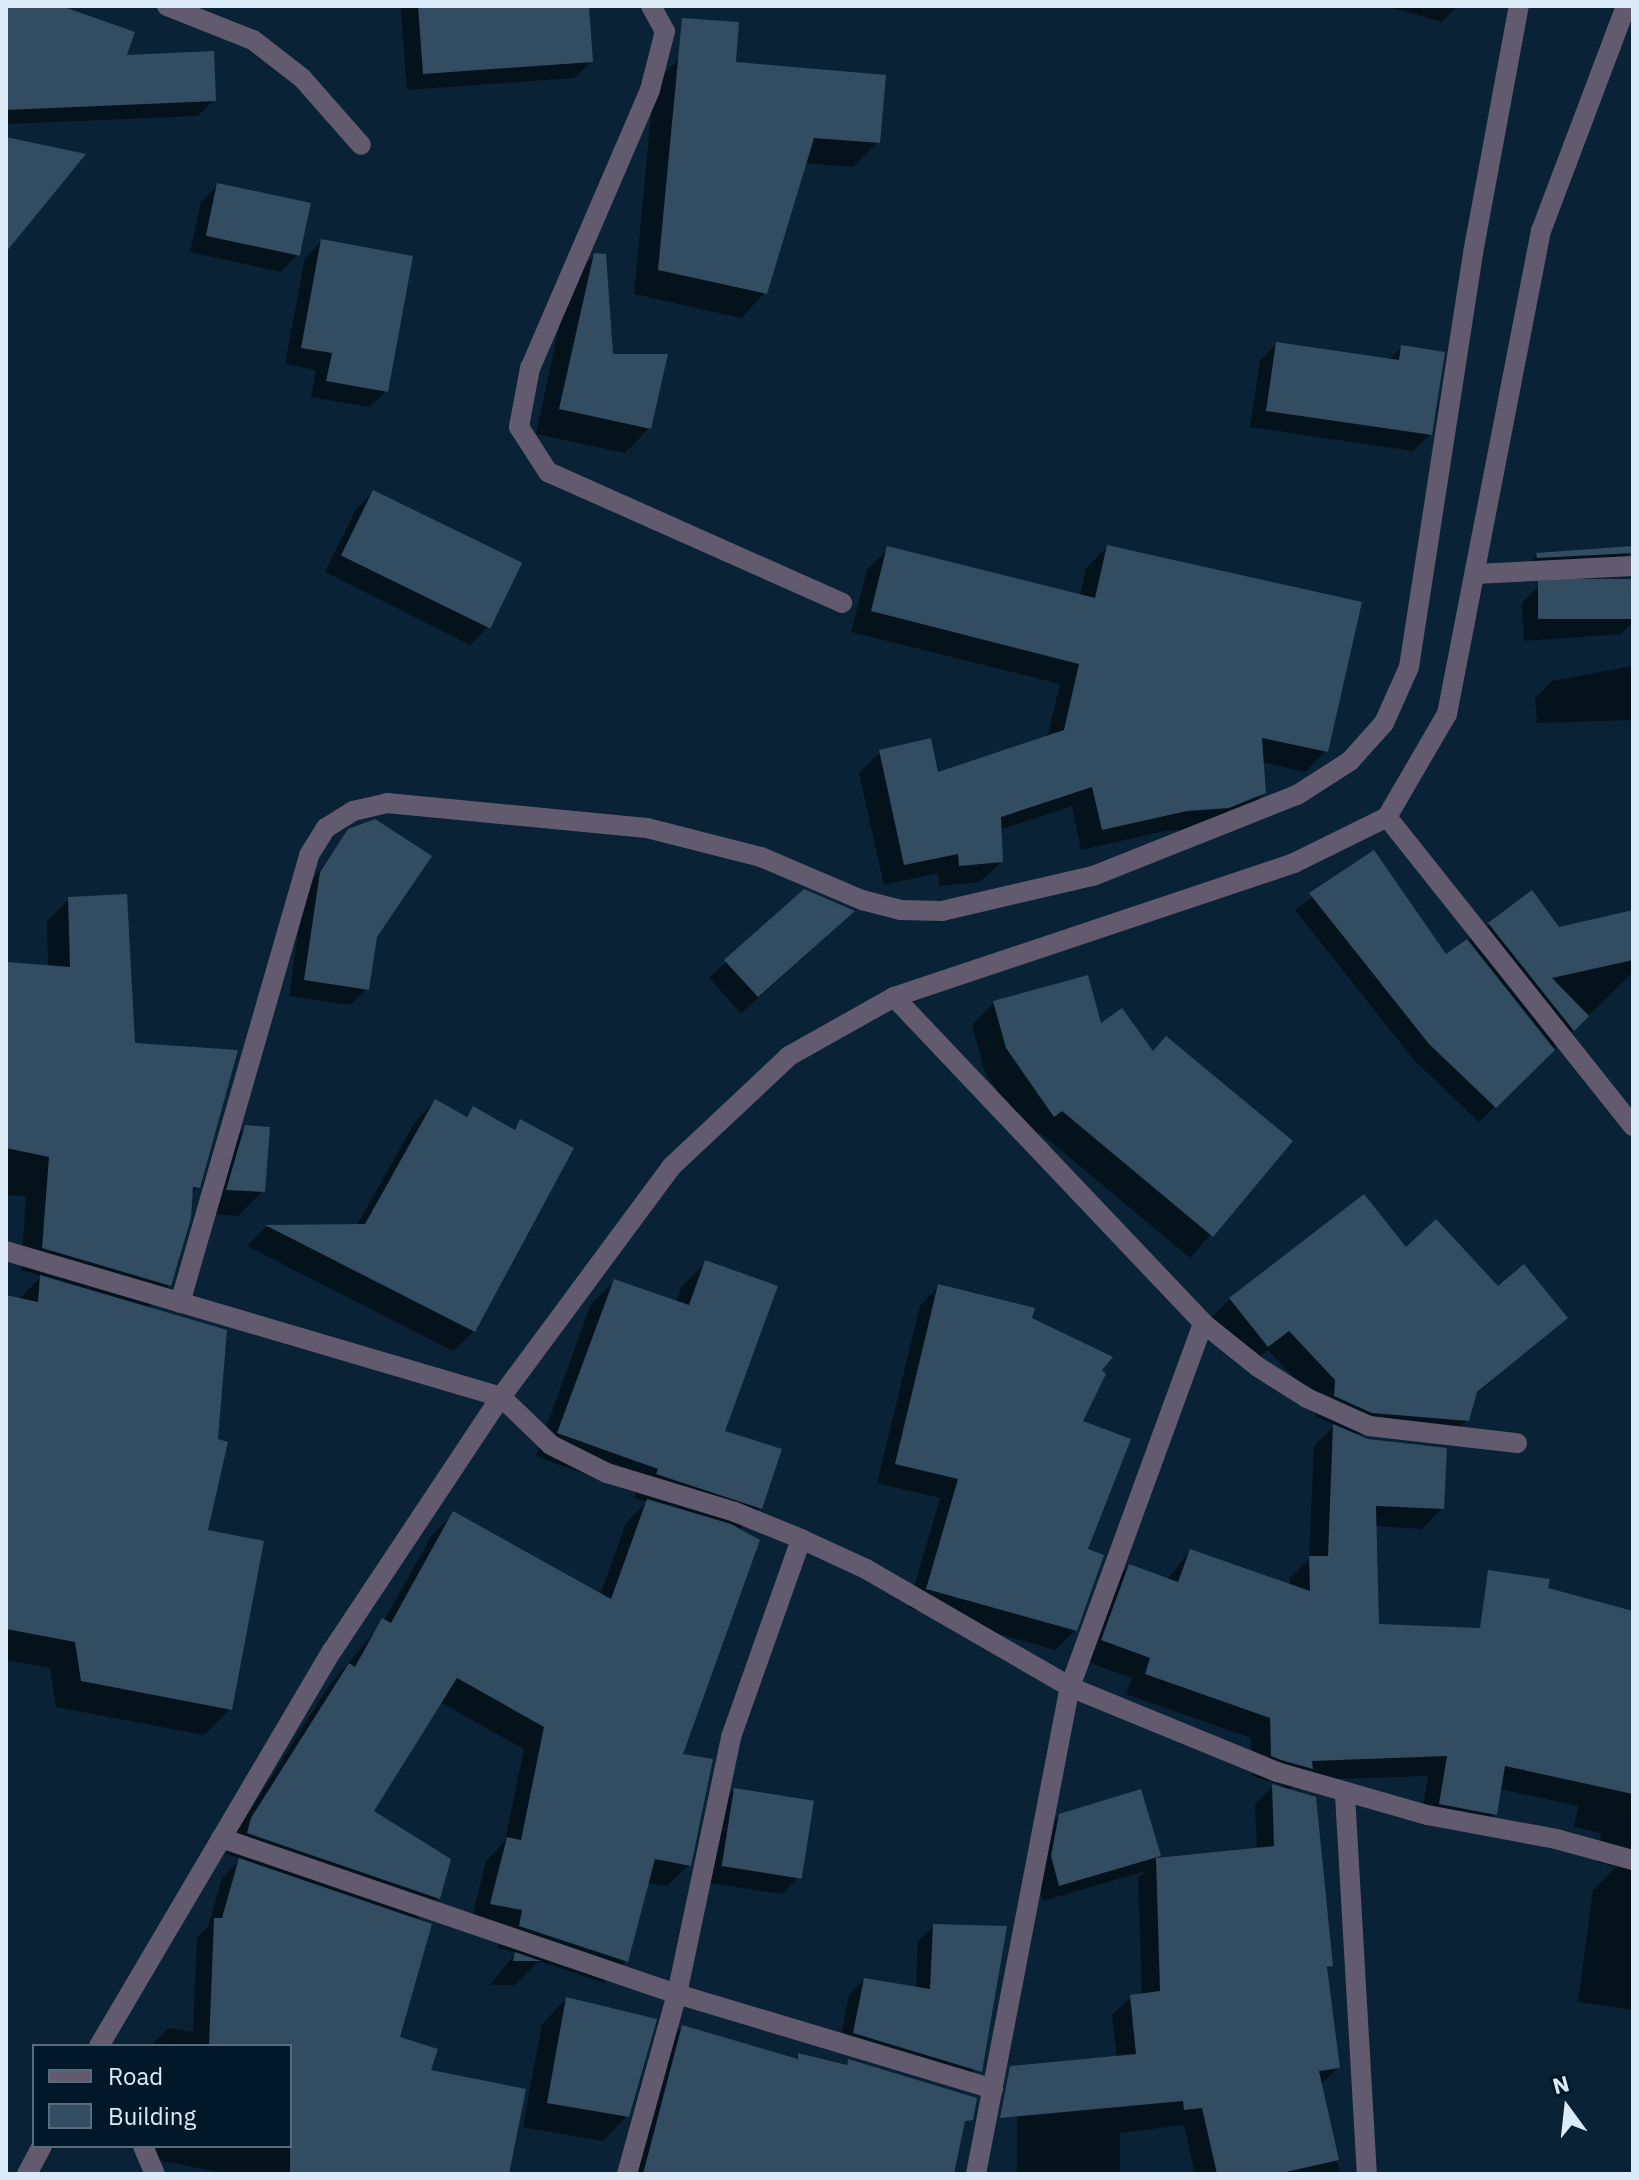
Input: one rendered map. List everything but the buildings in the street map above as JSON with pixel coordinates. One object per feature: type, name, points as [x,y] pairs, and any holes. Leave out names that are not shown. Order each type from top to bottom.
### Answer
[{"type":"street","points":[[167,6],[253,40],[302,78],[361,145]]},
{"type":"street","points":[[651,6],[665,31],[650,90],[530,368],[519,427],[548,472],[842,603]]},
{"type":"street","points":[[180,1303],[309,855],[326,828],[353,811],[387,803],[647,828],[761,857],[862,900],[901,910],[942,911],[1093,876],[1297,795],[1350,761],[1384,723],[1409,667],[1473,253],[1519,6]]},
{"type":"street","points":[[101,2044],[332,1651],[501,1397],[671,1167],[789,1056],[894,997],[1294,863],[1387,817],[1447,714],[1541,231],[1626,6]]},
{"type":"street","points":[[1475,574],[1633,566]]},
{"type":"street","points":[[1387,817],[1633,1126]]},
{"type":"street","points":[[894,997],[1203,1323],[1307,1398],[1369,1426],[1517,1443]]},
{"type":"street","points":[[6,1251],[501,1397],[551,1445],[607,1473],[735,1512],[801,1539],[866,1569],[1070,1687],[1345,1795],[1633,1860]]},
{"type":"street","points":[[976,2174],[1070,1687],[1203,1323]]},
{"type":"street","points":[[627,2174],[677,1994],[731,1737],[801,1539]]},
{"type":"street","points":[[1345,1795],[1367,2174]]},
{"type":"street","points":[[221,1838],[677,1994],[993,2089]]},
{"type":"street","points":[[27,2174],[41,2148]]},
{"type":"street","points":[[144,2148],[155,2174]]}]
